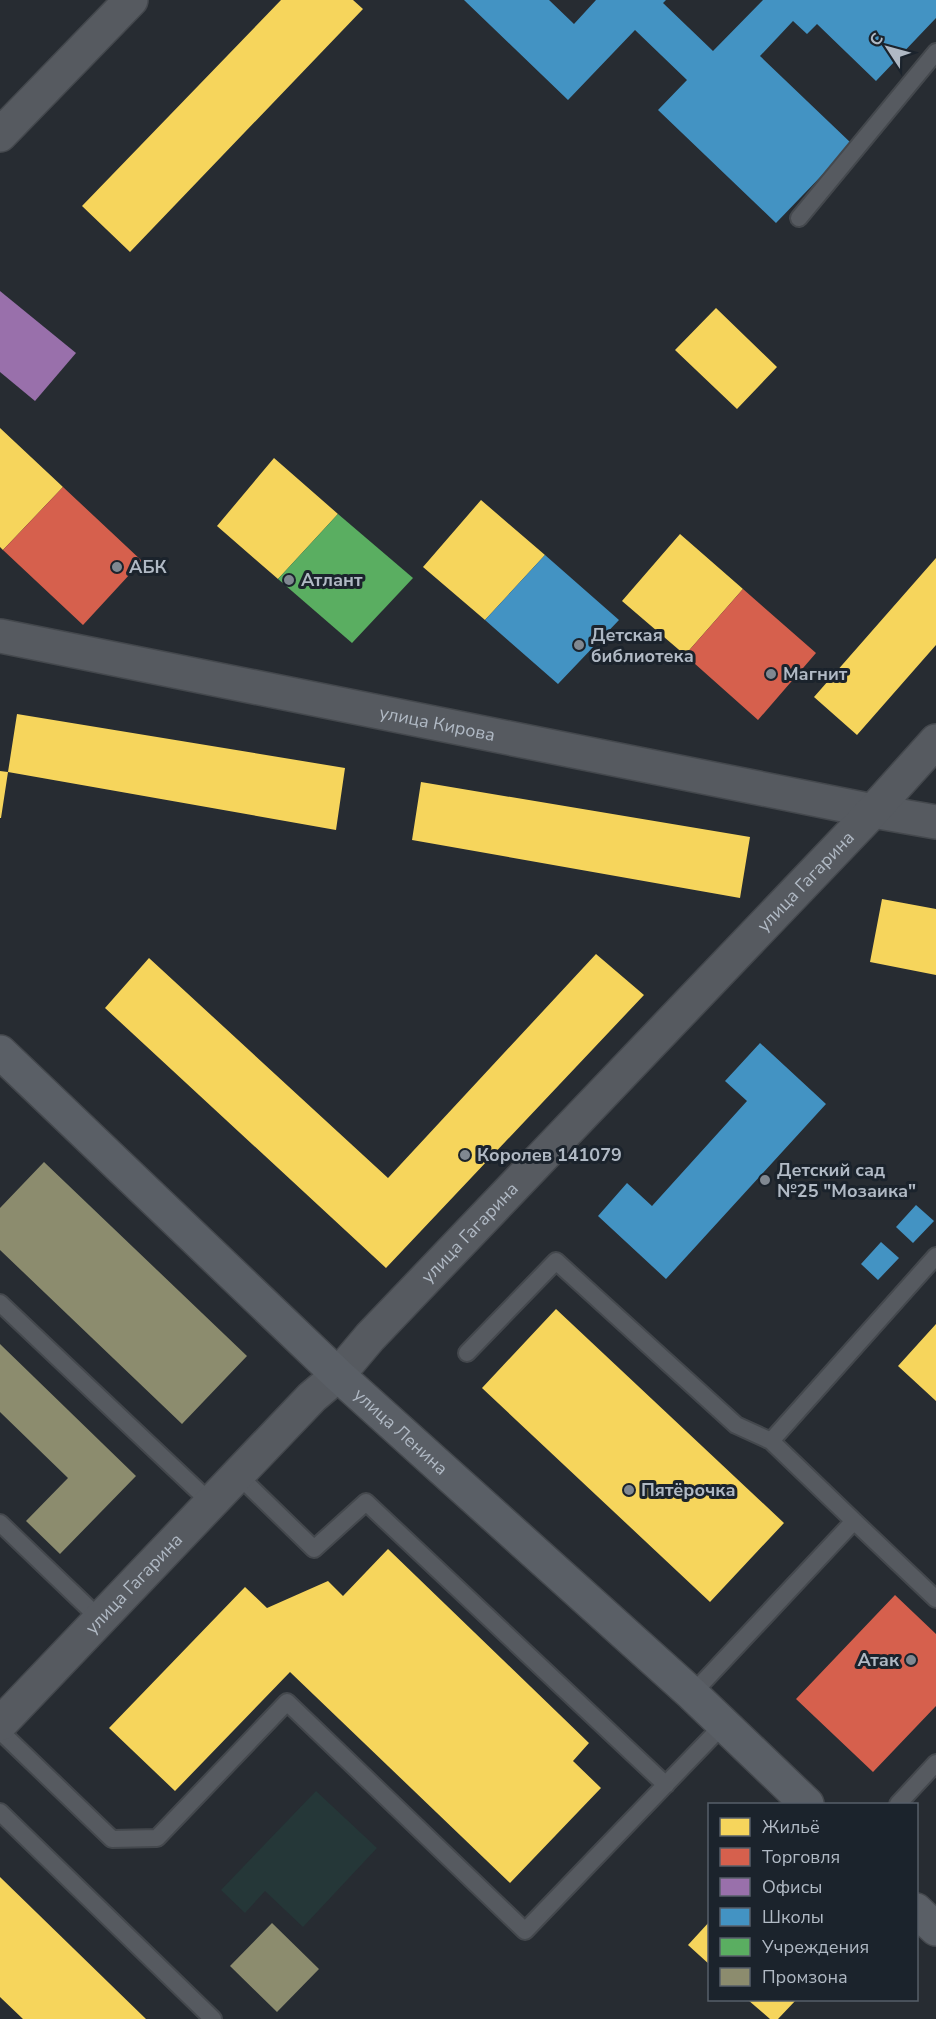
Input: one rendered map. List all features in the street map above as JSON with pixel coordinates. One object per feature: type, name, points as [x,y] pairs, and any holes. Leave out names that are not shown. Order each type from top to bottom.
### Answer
[{"type":"main road","name":"улица Ленина","points":[[0,1052],[338,1375],[692,1694],[806,1803]]},
{"type":"main road","points":[[918,1912],[936,1929]]},
{"type":"street","points":[[0,135],[131,0]]},
{"type":"street","name":"улица Кирова","points":[[0,636],[936,822]]},
{"type":"street","name":"улица Гагарина","points":[[0,1724],[312,1397],[338,1375],[370,1337],[873,811],[936,741]]},
{"type":"lane","points":[[799,218],[936,52]]},
{"type":"lane","points":[[771,1441],[936,1256]]},
{"type":"lane","points":[[466,1353],[556,1262],[736,1425],[771,1441],[936,1599]]},
{"type":"lane","points":[[0,1304],[211,1503]]},
{"type":"lane","points":[[238,1475],[314,1548],[366,1502],[666,1785]]},
{"type":"lane","points":[[692,1694],[854,1521]]},
{"type":"lane","points":[[0,1523],[100,1619]]},
{"type":"lane","points":[[0,1731],[112,1839],[157,1838],[287,1702],[525,1931],[723,1725]]},
{"type":"lane","points":[[899,1803],[936,1763]]},
{"type":"lane","points":[[1,1814],[213,2019]]},
{"type":"shaded area","points":[[316,1791],[377,1848],[303,1927],[265,1891],[245,1913],[221,1890]]},
{"type":"building: Жильё","points":[[281,0],[353,0],[363,9],[130,252],[82,206]]},
{"type":"building: Жильё","points":[[716,308],[777,367],[737,409],[675,350]]},
{"type":"building: Жильё","points":[[0,428],[63,487],[3,550],[0,547]]},
{"type":"building: Жильё","points":[[274,458],[338,514],[278,579],[217,526]]},
{"type":"building: Жильё","points":[[481,500],[545,555],[485,620],[423,567]]},
{"type":"building: Жильё","points":[[680,534],[743,589],[685,655],[622,601]]},
{"type":"building: Жильё","points":[[936,558],[936,645],[857,735],[814,697]]},
{"type":"building: Жильё","points":[[17,714],[345,768],[336,830],[8,772]]},
{"type":"building: Жильё","points":[[0,771],[8,772],[1,818],[0,818]]},
{"type":"building: Жильё","points":[[421,782],[750,837],[740,898],[412,840]]},
{"type":"building: Жильё","points":[[882,899],[936,909],[936,975],[870,962]]},
{"type":"building: Жильё","points":[[596,954],[644,995],[386,1268],[105,1008],[149,958],[388,1178]]},
{"type":"building: Жильё","points":[[556,1309],[784,1523],[710,1602],[482,1388]]},
{"type":"building: Жильё","points":[[936,1324],[936,1401],[898,1366]]},
{"type":"building: Жильё","points":[[388,1549],[589,1743],[573,1761],[601,1788],[510,1883],[290,1672],[175,1791],[109,1728],[245,1587],[267,1608],[328,1581],[343,1596]]},
{"type":"building: Жильё","points":[[0,1877],[146,2019],[23,2019],[0,1997]]},
{"type":"building: Жильё","points":[[708,1923],[708,1963],[688,1945]]},
{"type":"building: Жильё","points":[[749,2001],[795,2001],[778,2019],[770,2019]]},
{"type":"building: Торговля","points":[[63,487],[142,561],[83,625],[3,550]]},
{"type":"building: Торговля","points":[[743,589],[816,653],[758,720],[685,655]]},
{"type":"building: Торговля","points":[[895,1595],[936,1634],[936,1706],[873,1772],[796,1699]]},
{"type":"building: Офисы","points":[[0,291],[76,353],[35,401],[0,372]]},
{"type":"building: Школы","points":[[464,0],[549,0],[574,24],[596,0],[666,0],[663,3],[713,51],[763,0],[936,0],[936,18],[876,81],[817,24],[807,34],[793,21],[760,56],[852,144],[776,223],[658,110],[687,80],[635,30],[568,100]]},
{"type":"building: Школы","points":[[545,555],[619,620],[558,684],[485,620]]},
{"type":"building: Школы","points":[[760,1043],[826,1104],[666,1279],[598,1216],[627,1183],[652,1206],[747,1101],[725,1081]]},
{"type":"building: Школы","points":[[916,1205],[934,1221],[913,1243],[896,1227]]},
{"type":"building: Школы","points":[[881,1242],[899,1258],[878,1280],[861,1264]]},
{"type":"building: Учреждения","points":[[338,514],[413,578],[352,643],[278,579]]},
{"type":"building: Промзона","points":[[44,1162],[247,1356],[182,1424],[0,1250],[0,1208]]},
{"type":"building: Промзона","points":[[0,1344],[136,1476],[60,1554],[26,1521],[68,1478],[0,1412]]},
{"type":"building: Промзона","points":[[272,1923],[319,1969],[277,2012],[230,1966]]},
{"type":"place","name":"АБК","points":[[117,567]]},
{"type":"place","name":"Атлант","points":[[289,580]]},
{"type":"place","name":"Детская библиотека","points":[[579,645]]},
{"type":"place","name":"Магнит","points":[[771,674]]},
{"type":"place","name":"Королев 141079","points":[[465,1155]]},
{"type":"place","name":"Детский сад №25 \"Мозаика\"","points":[[765,1180]]},
{"type":"place","name":"Пятёрочка","points":[[629,1490]]},
{"type":"place","name":"Атак","points":[[911,1660]]}]
